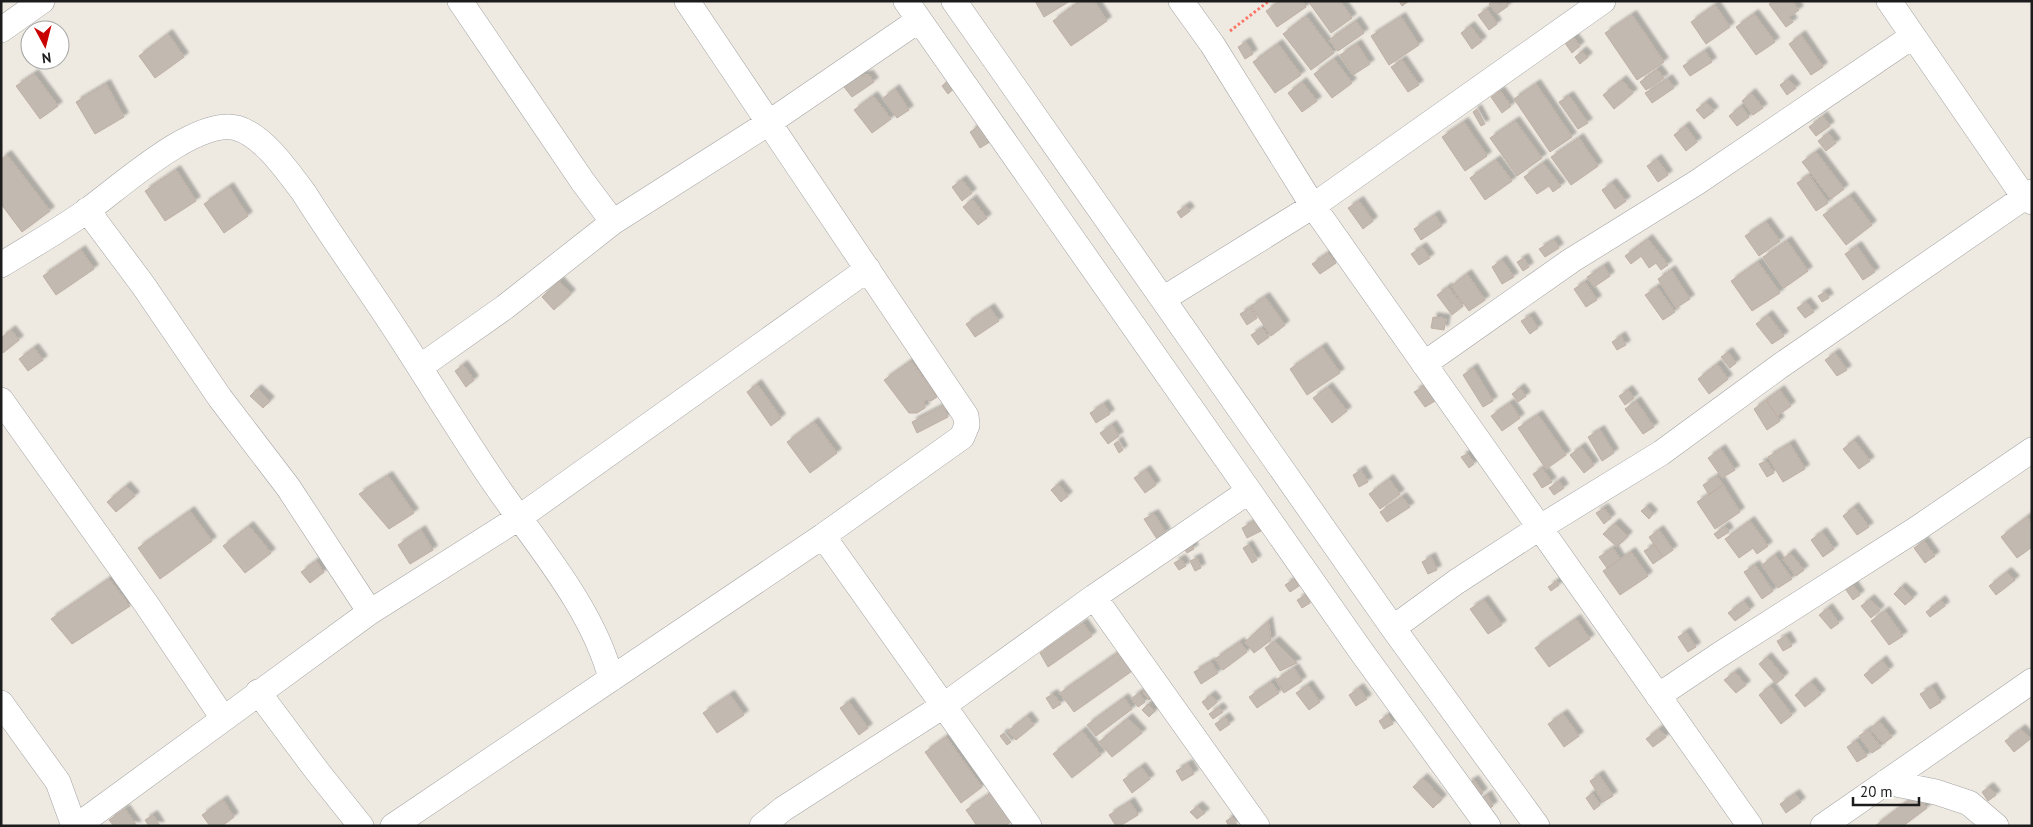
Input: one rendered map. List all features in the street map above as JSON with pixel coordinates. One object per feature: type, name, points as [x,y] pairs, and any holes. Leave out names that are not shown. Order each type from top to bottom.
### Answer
[{"type":"street","points":[[1,30],[42,1]]},
{"type":"street","points":[[460,1],[583,182],[613,222]]},
{"type":"street","points":[[393,826],[823,536],[962,437],[967,425],[966,416],[687,1]]},
{"type":"street","points":[[954,1],[1393,628],[1537,826]]},
{"type":"street","points":[[1181,1],[1212,44],[1313,206],[1750,826]]},
{"type":"street","points":[[1163,300],[1313,206],[1603,1]]},
{"type":"street","points":[[1393,628],[1456,582],[1661,453],[1788,361],[2029,197],[1889,1]]},
{"type":"street","points":[[420,367],[512,301],[613,222],[770,122],[913,11],[1361,651],[1488,826]]},
{"type":"street","points":[[1424,364],[1564,265],[1696,183],[1913,36]]},
{"type":"street","points":[[1,265],[87,210],[158,157],[190,138],[215,128],[236,128],[255,138],[283,165],[304,193],[420,367],[478,460],[520,517],[572,595],[604,654],[611,679]]},
{"type":"street","points":[[87,210],[143,284],[220,398],[288,487],[370,612]]},
{"type":"street","points":[[1,703],[58,782],[76,826],[370,612],[520,517],[868,269]]},
{"type":"street","points":[[1,400],[146,605],[223,718]]},
{"type":"street","points":[[1658,696],[1918,528],[2032,450]]},
{"type":"street","points":[[762,826],[783,809],[943,706],[1094,597],[1249,491]]},
{"type":"street","points":[[823,536],[1029,826]]},
{"type":"street","points":[[1094,597],[1257,826]]},
{"type":"street","points":[[1823,826],[2032,681]]},
{"type":"street","points":[[258,692],[361,826]]},
{"type":"street","points":[[1886,782],[1936,792],[1969,803],[1996,826]]},
{"type":"path","points":[[1212,44],[1269,1]]},
{"type":"building","points":[[1035,1],[1070,1],[1044,17]]},
{"type":"building","points":[[1080,1],[1094,1],[1107,21],[1071,46],[1053,21]]},
{"type":"building","points":[[1280,1],[1302,1],[1306,7],[1277,27],[1266,11]]},
{"type":"building","points":[[1308,1],[1340,1],[1352,18],[1331,33]]},
{"type":"building","points":[[1399,1],[1409,1],[1402,6]]},
{"type":"building","points":[[1493,1],[1500,4],[1505,1],[1508,6],[1497,14],[1489,4]]},
{"type":"building","points":[[1773,1],[1792,1],[1799,10],[1789,17],[1793,22],[1786,27],[1769,4]]},
{"type":"building","points":[[1715,5],[1730,27],[1706,44],[1691,22]]},
{"type":"building","points":[[1487,9],[1497,24],[1489,30],[1478,15]]},
{"type":"building","points":[[1754,14],[1775,42],[1756,55],[1736,27]]},
{"type":"building","points":[[1632,15],[1664,62],[1637,80],[1605,33]]},
{"type":"building","points":[[1306,16],[1334,53],[1311,70],[1283,34]]},
{"type":"building","points":[[1401,17],[1419,45],[1389,65],[1371,36]]},
{"type":"building","points":[[1356,21],[1364,33],[1338,51],[1329,40]]},
{"type":"building","points":[[1470,26],[1482,41],[1472,49],[1461,33]]},
{"type":"building","points":[[168,34],[184,57],[155,78],[139,56]]},
{"type":"building","points":[[1801,35],[1823,67],[1811,75],[1789,44]]},
{"type":"building","points":[[1573,37],[1580,46],[1572,53],[1565,43]]},
{"type":"building","points":[[1246,42],[1253,54],[1245,59],[1238,47]]},
{"type":"building","points":[[1278,44],[1301,75],[1275,93],[1253,62]]},
{"type":"building","points":[[1357,44],[1370,64],[1353,75],[1340,55]]},
{"type":"building","points":[[1582,51],[1588,57],[1580,64],[1575,57]]},
{"type":"building","points":[[1705,51],[1712,62],[1690,76],[1683,66]]},
{"type":"building","points":[[1334,59],[1352,83],[1332,98],[1314,74]]},
{"type":"building","points":[[1402,60],[1419,85],[1408,92],[1391,67]]},
{"type":"building","points":[[1657,69],[1664,78],[1646,90],[1640,82]]},
{"type":"building","points":[[34,74],[58,106],[40,119],[16,86]]},
{"type":"building","points":[[869,75],[874,82],[852,97],[844,87],[856,76]]},
{"type":"building","points":[[952,77],[958,85],[948,94],[942,86]]},
{"type":"building","points":[[1668,79],[1674,88],[1652,103],[1645,93]]},
{"type":"building","points":[[1788,79],[1796,88],[1787,95],[1780,85]]},
{"type":"building","points":[[1622,80],[1633,93],[1614,109],[1603,95]]},
{"type":"building","points":[[1302,82],[1317,101],[1302,112],[1288,93]]},
{"type":"building","points":[[106,84],[124,117],[95,134],[76,102]]},
{"type":"building","points":[[1536,84],[1572,137],[1550,152],[1514,99]]},
{"type":"building","points":[[895,89],[909,110],[897,118],[883,98]]},
{"type":"building","points":[[1500,91],[1511,106],[1502,113],[1491,97]]},
{"type":"building","points":[[1751,93],[1763,108],[1753,115],[1742,101]]},
{"type":"building","points":[[873,96],[891,119],[872,133],[854,110]]},
{"type":"building","points":[[1569,96],[1588,123],[1578,129],[1559,102]]},
{"type":"building","points":[[1706,102],[1714,111],[1704,119],[1696,110]]},
{"type":"building","points":[[1741,106],[1749,117],[1737,126],[1729,116]]},
{"type":"building","points":[[1477,109],[1485,124],[1481,126],[1473,112]]},
{"type":"building","points":[[1823,116],[1830,126],[1816,136],[1809,127]]},
{"type":"building","points":[[1515,121],[1542,158],[1517,176],[1490,138]]},
{"type":"building","points":[[1464,122],[1487,156],[1465,171],[1442,137]]},
{"type":"building","points":[[983,123],[993,140],[980,148],[970,132]]},
{"type":"building","points":[[1685,126],[1697,142],[1686,151],[1674,135]]},
{"type":"building","points":[[1828,133],[1836,143],[1826,151],[1818,141]]},
{"type":"building","points":[[1579,138],[1598,166],[1571,185],[1551,157]]},
{"type":"building","points":[[1816,152],[1844,189],[1831,199],[1802,162]]},
{"type":"building","points":[[7,155],[50,211],[22,232],[1,204],[1,159]]},
{"type":"building","points":[[1657,159],[1668,175],[1658,182],[1647,166]]},
{"type":"building","points":[[1496,160],[1512,181],[1485,200],[1470,178]]},
{"type":"building","points":[[1543,163],[1561,186],[1553,192],[1549,186],[1537,194],[1524,177]]},
{"type":"building","points":[[176,170],[196,201],[165,221],[145,191]]},
{"type":"building","points":[[1809,175],[1828,203],[1816,211],[1797,183]]},
{"type":"building","points":[[962,180],[972,193],[962,201],[952,187]]},
{"type":"building","points":[[1612,183],[1626,201],[1615,209],[1602,190]]},
{"type":"building","points":[[229,187],[248,216],[224,233],[204,204]]},
{"type":"building","points":[[1850,196],[1872,225],[1846,245],[1823,215]]},
{"type":"building","points":[[972,199],[987,218],[978,225],[963,207]]},
{"type":"building","points":[[1359,201],[1373,221],[1363,229],[1348,208]]},
{"type":"building","points":[[1186,206],[1190,211],[1181,218],[1177,212]]},
{"type":"building","points":[[1435,215],[1442,226],[1421,240],[1414,229]]},
{"type":"building","points":[[1766,222],[1780,241],[1759,256],[1745,236]]},
{"type":"building","points":[[1648,239],[1668,265],[1661,270],[1656,263],[1649,268],[1641,256],[1631,264],[1625,256]]},
{"type":"building","points":[[1554,240],[1559,248],[1545,257],[1539,249]]},
{"type":"building","points":[[1787,241],[1808,271],[1784,288],[1763,257]]},
{"type":"building","points":[[1857,246],[1875,272],[1863,280],[1845,254]]},
{"type":"building","points":[[1422,247],[1430,258],[1419,265],[1411,254]]},
{"type":"building","points":[[81,250],[94,269],[56,295],[43,276]]},
{"type":"building","points":[[1328,253],[1336,263],[1320,274],[1312,264]]},
{"type":"building","points":[[1524,258],[1529,267],[1523,271],[1517,262]]},
{"type":"building","points":[[1502,260],[1514,277],[1502,284],[1492,267]]},
{"type":"building","points":[[1758,262],[1780,293],[1752,311],[1731,281]]},
{"type":"building","points":[[1604,266],[1610,276],[1594,287],[1587,277]]},
{"type":"building","points":[[1671,270],[1690,299],[1676,308],[1658,279]]},
{"type":"building","points":[[1467,274],[1485,300],[1469,311],[1451,286]]},
{"type":"building","points":[[559,281],[571,294],[554,310],[542,297]]},
{"type":"building","points":[[1585,282],[1597,300],[1586,307],[1574,289]]},
{"type":"building","points":[[1448,287],[1463,306],[1452,315],[1437,295]]},
{"type":"building","points":[[1657,287],[1675,312],[1663,320],[1645,295]]},
{"type":"building","points":[[1825,292],[1829,298],[1822,302],[1818,296]]},
{"type":"building","points":[[1265,297],[1285,325],[1271,336],[1251,306]]},
{"type":"building","points":[[1806,302],[1814,312],[1805,318],[1797,308]]},
{"type":"building","points":[[990,308],[999,321],[975,337],[966,324]]},
{"type":"building","points":[[1250,308],[1257,318],[1247,325],[1240,314]]},
{"type":"building","points":[[1768,315],[1784,336],[1772,344],[1756,324]]},
{"type":"building","points":[[1530,316],[1538,328],[1530,334],[1521,321]]},
{"type":"building","points":[[1433,317],[1446,319],[1444,330],[1431,328]]},
{"type":"building","points":[[1262,328],[1269,337],[1258,345],[1251,335]]},
{"type":"building","points":[[11,330],[19,340],[3,353],[1,351],[1,338]]},
{"type":"building","points":[[1621,336],[1626,345],[1617,350],[1612,342]]},
{"type":"building","points":[[1322,347],[1340,373],[1307,395],[1290,369]]},
{"type":"building","points":[[34,348],[43,360],[28,371],[19,359]]},
{"type":"building","points":[[1728,352],[1736,363],[1730,368],[1721,357]]},
{"type":"building","points":[[1835,353],[1847,370],[1837,376],[1825,360]]},
{"type":"building","points":[[911,361],[937,397],[931,401],[924,400],[925,408],[917,413],[909,413],[884,380]]},
{"type":"building","points":[[1717,364],[1728,379],[1709,394],[1698,379]]},
{"type":"building","points":[[463,365],[474,380],[466,387],[455,371]]},
{"type":"building","points":[[1473,368],[1493,401],[1483,407],[1463,375]]},
{"type":"building","points":[[757,384],[781,418],[771,426],[747,392]]},
{"type":"building","points":[[1424,386],[1435,401],[1425,407],[1414,392]]},
{"type":"building","points":[[1328,387],[1347,411],[1332,423],[1313,398]]},
{"type":"building","points":[[1520,388],[1526,396],[1518,402],[1512,394]]},
{"type":"building","points":[[257,389],[270,401],[263,408],[250,396]]},
{"type":"building","points":[[1628,390],[1634,398],[1625,405],[1619,396]]},
{"type":"building","points":[[1780,390],[1791,406],[1777,416],[1766,400]]},
{"type":"building","points":[[1766,400],[1780,421],[1767,430],[1754,409]]},
{"type":"building","points":[[1636,401],[1654,427],[1643,434],[1625,409]]},
{"type":"building","points":[[1510,403],[1520,418],[1502,431],[1491,416]]},
{"type":"building","points":[[1104,404],[1110,414],[1096,423],[1090,413]]},
{"type":"building","points":[[943,406],[948,417],[917,433],[912,422]]},
{"type":"building","points":[[1538,415],[1566,455],[1546,469],[1518,428]]},
{"type":"building","points":[[814,422],[837,453],[810,473],[787,442]]},
{"type":"building","points":[[1112,425],[1119,436],[1108,444],[1100,433]]},
{"type":"building","points":[[1600,430],[1614,453],[1602,461],[1588,437]]},
{"type":"building","points":[[1854,440],[1870,461],[1859,469],[1843,449]]},
{"type":"building","points":[[1118,441],[1123,450],[1119,453],[1114,444]]},
{"type":"building","points":[[1790,444],[1805,469],[1783,482],[1768,457]]},
{"type":"building","points":[[1581,447],[1594,465],[1584,473],[1570,455]]},
{"type":"building","points":[[1721,449],[1735,470],[1722,478],[1708,458]]},
{"type":"building","points":[[1467,454],[1474,464],[1469,468],[1461,457]]},
{"type":"building","points":[[1766,461],[1774,473],[1767,477],[1759,464]]},
{"type":"building","points":[[1542,468],[1552,482],[1542,488],[1533,474]]},
{"type":"building","points":[[1146,470],[1156,485],[1145,493],[1134,478]]},
{"type":"building","points":[[1361,470],[1368,482],[1359,487],[1353,475]]},
{"type":"building","points":[[388,476],[414,513],[389,529],[359,494]]},
{"type":"building","points":[[1717,476],[1723,485],[1709,495],[1703,485]]},
{"type":"building","points":[[1389,479],[1400,494],[1380,509],[1369,494]]},
{"type":"building","points":[[1559,481],[1564,488],[1554,495],[1549,488]]},
{"type":"building","points":[[1058,484],[1068,496],[1061,502],[1051,490]]},
{"type":"building","points":[[1723,485],[1740,512],[1715,529],[1697,502]]},
{"type":"building","points":[[126,486],[135,496],[116,512],[107,502]]},
{"type":"building","points":[[1402,497],[1410,507],[1387,522],[1380,512]]},
{"type":"building","points":[[1646,507],[1653,514],[1649,519],[1641,511]]},
{"type":"building","points":[[1854,507],[1869,527],[1857,535],[1843,516]]},
{"type":"building","points":[[1604,508],[1611,518],[1604,524],[1596,513]]},
{"type":"building","points":[[190,511],[212,541],[160,579],[138,548]]},
{"type":"building","points":[[1154,514],[1166,533],[1157,539],[1144,519]]},
{"type":"building","points":[[2027,517],[2032,524],[2032,547],[2017,558],[2001,537]]},
{"type":"building","points":[[1255,521],[1261,531],[1247,538],[1242,528]]},
{"type":"building","points":[[1750,521],[1768,546],[1757,554],[1753,548],[1739,558],[1725,539]]},
{"type":"building","points":[[1615,523],[1628,536],[1617,547],[1603,534]]},
{"type":"building","points":[[249,526],[271,553],[245,573],[223,546]]},
{"type":"building","points":[[1725,526],[1729,532],[1718,539],[1714,534]]},
{"type":"building","points":[[421,530],[433,550],[410,564],[398,545]]},
{"type":"building","points":[[1659,530],[1673,550],[1663,557],[1649,537]]},
{"type":"building","points":[[1822,532],[1834,549],[1823,557],[1811,540]]},
{"type":"building","points":[[1924,541],[1935,556],[1925,563],[1914,548]]},
{"type":"building","points":[[1190,543],[1194,549],[1187,553],[1183,547]]},
{"type":"building","points":[[1248,545],[1257,560],[1252,563],[1243,548]]},
{"type":"building","points":[[1654,545],[1663,557],[1653,564],[1644,551]]},
{"type":"building","points":[[1613,548],[1620,559],[1607,568],[1599,557]]},
{"type":"building","points":[[1631,552],[1648,576],[1620,595],[1603,571]]},
{"type":"building","points":[[1790,553],[1804,570],[1796,576],[1783,559]]},
{"type":"building","points":[[1775,555],[1792,579],[1778,588],[1762,565]]},
{"type":"building","points":[[1431,557],[1437,570],[1428,574],[1422,562]]},
{"type":"building","points":[[1197,558],[1201,568],[1195,571],[1190,561]]},
{"type":"building","points":[[1181,559],[1186,566],[1179,570],[1174,563]]},
{"type":"building","points":[[316,561],[324,572],[310,583],[301,572]]},
{"type":"building","points":[[1755,565],[1773,591],[1762,599],[1744,572]]},
{"type":"building","points":[[2007,572],[2015,580],[1996,595],[1989,586]]},
{"type":"building","points":[[109,579],[130,606],[72,644],[51,619]]},
{"type":"building","points":[[1294,579],[1299,586],[1290,592],[1285,585]]},
{"type":"building","points":[[1557,581],[1559,585],[1551,591],[1548,587]]},
{"type":"building","points":[[1853,585],[1860,595],[1853,600],[1846,590]]},
{"type":"building","points":[[1901,587],[1913,598],[1905,605],[1894,594]]},
{"type":"building","points":[[1306,595],[1310,603],[1302,608],[1297,600]]},
{"type":"building","points":[[1870,599],[1880,610],[1871,618],[1861,606]]},
{"type":"building","points":[[1484,600],[1502,625],[1488,634],[1470,609]]},
{"type":"building","points":[[1941,600],[1945,606],[1930,617],[1926,612]]},
{"type":"building","points":[[1744,601],[1750,610],[1735,621],[1728,613]]},
{"type":"building","points":[[1828,608],[1839,623],[1831,629],[1819,615]]},
{"type":"building","points":[[1885,611],[1903,636],[1889,645],[1871,621]]},
{"type":"building","points":[[1576,619],[1590,639],[1549,667],[1535,648]]},
{"type":"building","points":[[1268,621],[1271,640],[1254,653],[1245,642]]},
{"type":"building","points":[[1083,623],[1092,636],[1048,667],[1040,653]]},
{"type":"building","points":[[1686,632],[1696,647],[1688,652],[1678,637]]},
{"type":"building","points":[[1786,636],[1792,646],[1783,651],[1777,641]]},
{"type":"building","points":[[1275,641],[1297,663],[1280,671],[1265,648]]},
{"type":"building","points":[[1240,642],[1247,652],[1223,670],[1215,659]]},
{"type":"building","points":[[1119,652],[1132,671],[1074,712],[1060,693]]},
{"type":"building","points":[[1767,657],[1784,677],[1776,684],[1759,664]]},
{"type":"building","points":[[1882,660],[1889,670],[1872,684],[1864,675]]},
{"type":"building","points":[[1211,662],[1218,673],[1201,684],[1194,672]]},
{"type":"building","points":[[1294,668],[1302,681],[1284,693],[1276,680]]},
{"type":"building","points":[[1735,672],[1746,685],[1736,693],[1724,680]]},
{"type":"building","points":[[1271,682],[1279,693],[1257,708],[1249,697]]},
{"type":"building","points":[[1811,682],[1821,694],[1805,707],[1795,695]]},
{"type":"building","points":[[1308,685],[1320,702],[1309,710],[1296,693]]},
{"type":"building","points":[[1770,686],[1792,715],[1781,724],[1759,695]]},
{"type":"building","points":[[1932,687],[1941,702],[1930,709],[1920,694]]},
{"type":"building","points":[[1359,688],[1367,699],[1356,706],[1349,695]]},
{"type":"building","points":[[1147,689],[1154,696],[1149,700],[1142,693]]},
{"type":"building","points":[[1139,693],[1145,702],[1138,707],[1132,698]]},
{"type":"building","points":[[1053,694],[1061,704],[1053,709],[1046,698]]},
{"type":"building","points":[[730,695],[744,715],[717,733],[703,713]]},
{"type":"building","points":[[1211,695],[1217,702],[1208,710],[1202,702]]},
{"type":"building","points":[[1124,698],[1132,709],[1096,736],[1087,725]]},
{"type":"building","points":[[849,702],[868,728],[859,735],[840,708]]},
{"type":"building","points":[[1148,704],[1155,711],[1149,717],[1142,710]]},
{"type":"building","points":[[1219,707],[1223,712],[1213,719],[1209,714]]},
{"type":"building","points":[[1563,714],[1579,736],[1564,747],[1548,724]]},
{"type":"building","points":[[1388,715],[1393,724],[1384,729],[1379,721]]},
{"type":"building","points":[[1027,716],[1034,725],[1016,740],[1008,731]]},
{"type":"building","points":[[1225,717],[1230,724],[1220,731],[1215,724]]},
{"type":"building","points":[[1128,718],[1142,733],[1112,757],[1099,742]]},
{"type":"building","points":[[1879,721],[1892,737],[1883,744],[1870,729]]},
{"type":"building","points":[[1659,729],[1666,737],[1653,747],[1646,739]]},
{"type":"building","points":[[2021,729],[2030,739],[2014,752],[2005,741]]},
{"type":"building","points":[[1868,730],[1881,747],[1872,753],[1859,736]]},
{"type":"building","points":[[1082,731],[1101,755],[1072,778],[1053,754]]},
{"type":"building","points":[[1004,733],[1011,742],[1007,745],[1000,736]]},
{"type":"building","points":[[946,737],[982,787],[961,803],[925,752]]},
{"type":"building","points":[[1856,741],[1867,756],[1857,762],[1847,747]]},
{"type":"building","points":[[1188,764],[1194,774],[1182,781],[1176,771]]},
{"type":"building","points":[[1141,767],[1150,779],[1132,793],[1123,780]]},
{"type":"building","points":[[1599,775],[1613,796],[1603,802],[1590,781]]},
{"type":"building","points":[[1423,778],[1442,799],[1433,808],[1413,787]]},
{"type":"building","points":[[1474,780],[1483,793],[1476,798],[1467,784]]},
{"type":"building","points":[[1989,787],[1996,795],[1988,801],[1982,792]]},
{"type":"building","points":[[991,793],[1011,822],[1005,826],[977,826],[966,810]]},
{"type":"building","points":[[1592,793],[1600,805],[1594,810],[1586,798]]},
{"type":"building","points":[[1795,794],[1801,802],[1786,813],[1780,804]]},
{"type":"building","points":[[1917,794],[1927,808],[1903,826],[1875,826]]},
{"type":"building","points":[[1487,795],[1493,806],[1484,812],[1478,801]]},
{"type":"building","points":[[223,800],[234,817],[222,826],[210,826],[202,815]]},
{"type":"building","points":[[1130,802],[1138,815],[1120,826],[1116,826],[1109,815]]},
{"type":"building","points":[[1198,806],[1205,813],[1197,819],[1190,812]]},
{"type":"building","points":[[125,809],[137,826],[114,826],[109,820]]},
{"type":"building","points":[[153,815],[160,826],[149,826],[145,820]]},
{"type":"building","points":[[1232,817],[1237,825],[1229,826],[1226,821]]}]
